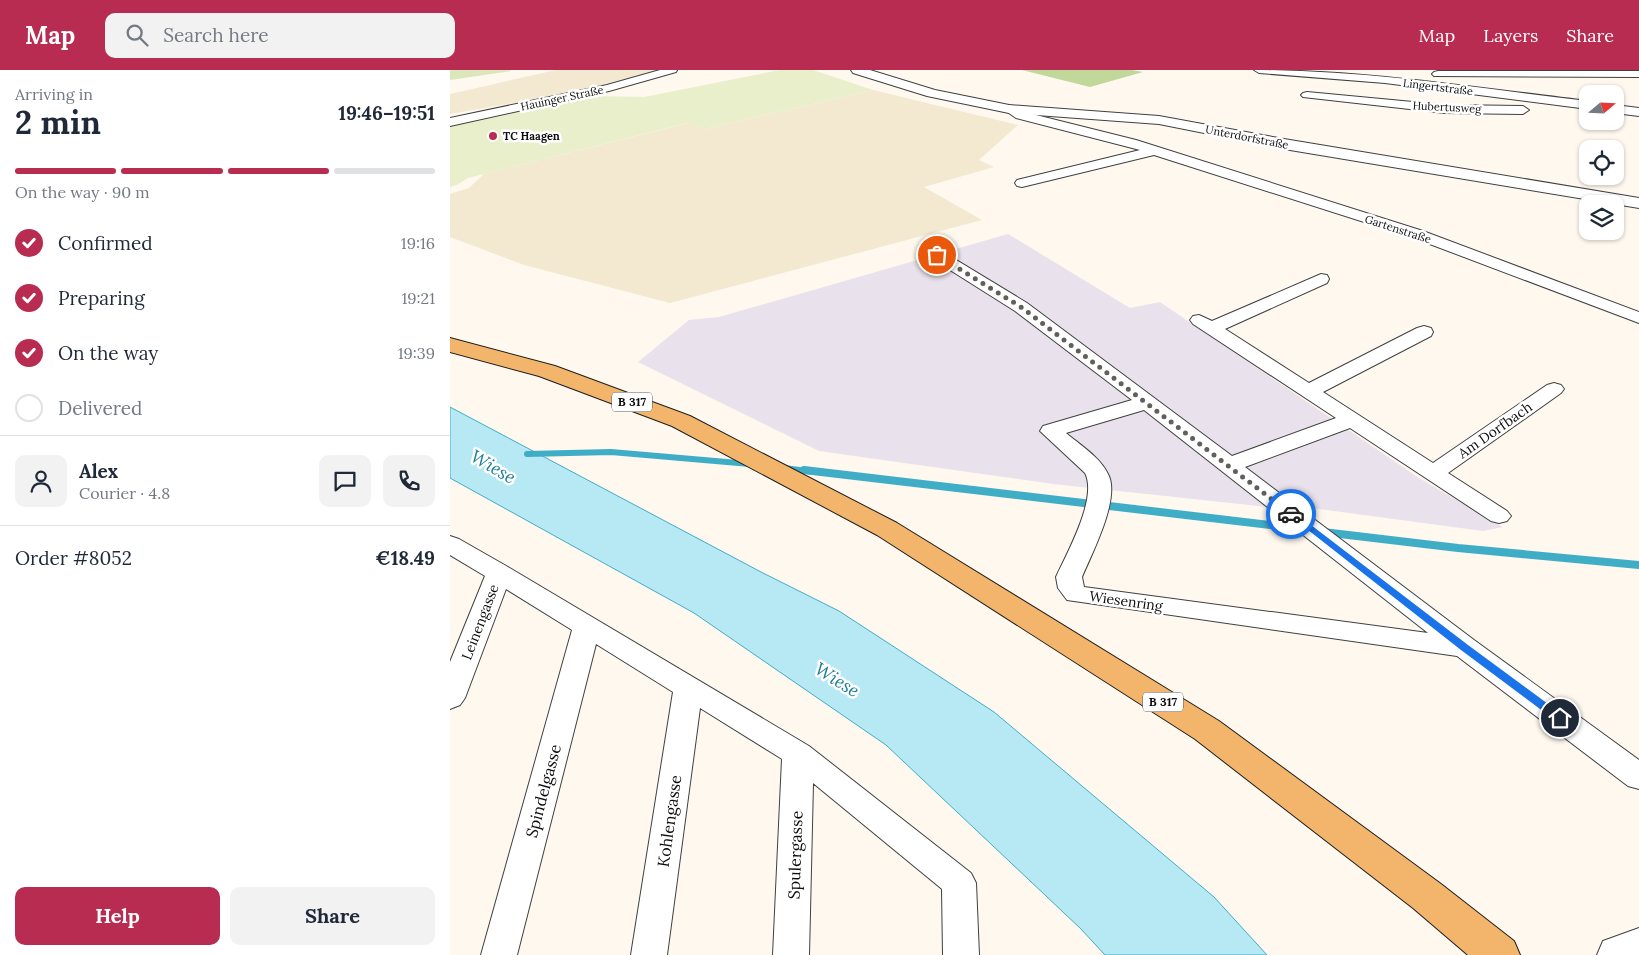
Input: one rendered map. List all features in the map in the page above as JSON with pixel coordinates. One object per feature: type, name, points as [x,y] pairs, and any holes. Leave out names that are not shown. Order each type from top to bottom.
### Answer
[{"type":"main road","name":"B 317","points":[[450,345],[547,371],[681,421],[887,529],[1207,730],[1427,896],[1499,955]]},
{"type":"street","name":"Hauinger Straße","points":[[450,122],[609,88],[672,70]]},
{"type":"street","name":"Unterdorfstraße","points":[[857,70],[932,93],[1009,109],[1159,120],[1284,144],[1639,202]]},
{"type":"street","name":"Lingertstraße","points":[[1259,70],[1385,80],[1579,104]]},
{"type":"street","points":[[1385,80],[1400,75],[1428,74],[1639,74]]},
{"type":"street","name":"Hubertusweg","points":[[1307,95],[1445,109],[1579,111]]},
{"type":"street","name":"Gartenstraße","points":[[1009,109],[1020,115],[1131,143],[1417,234],[1639,318]]},
{"type":"street","points":[[1022,183],[1153,151]]},
{"type":"street","name":"Wiesenring","points":[[937,255],[1021,307],[1148,402],[1464,647],[1639,777]]},
{"type":"street","points":[[1321,279],[1205,324],[1351,420],[1435,472],[1499,516]]},
{"type":"street","points":[[1309,392],[1424,332]]},
{"type":"street","name":"Am Dorfbach","points":[[1435,472],[1554,389]]},
{"type":"street","name":"Wiesenring","points":[[1148,402],[1051,431],[1098,475],[1097,506],[1069,577],[1070,588],[1076,594],[1464,647]]},
{"type":"street","points":[[1229,465],[1351,420]]},
{"type":"street","points":[[450,544],[798,754],[959,883],[961,955]]},
{"type":"street","name":"Leinengasse","points":[[450,698],[499,573]]},
{"type":"street","name":"Spindelgasse","points":[[499,955],[587,626]]},
{"type":"street","name":"Kohlengasse","points":[[649,955],[688,688]]},
{"type":"street","name":"Spulergasse","points":[[791,955],[798,754]]},
{"type":"street","points":[[1618,955],[1639,946]]},
{"type":"shaded area","points":[[556,70],[664,70],[600,88],[450,114],[450,94]]},
{"type":"shaded area","points":[[873,90],[1018,125],[979,160],[994,167],[924,187],[982,220],[670,303],[524,265],[450,237],[450,194],[469,188],[484,174],[688,123],[705,129]]},
{"type":"shaded area","points":[[1008,234],[1130,308],[1160,302],[1419,478],[1503,527],[1483,531],[1304,507],[1268,507],[1053,484],[819,451],[638,362],[689,320],[719,317]]},
{"type":"green space","points":[[450,70],[510,70],[511,71],[450,80]]},
{"type":"green space","points":[[780,70],[813,70],[873,90],[705,129],[687,123],[468,178],[450,187],[450,124],[594,96],[644,97]]},
{"type":"green space","points":[[1022,70],[1132,70],[1143,72],[1090,87]]},
{"type":"water","name":"Wiese","points":[[450,407],[761,572],[839,611],[994,712],[1214,897],[1267,955],[1105,955],[1081,929],[886,745],[694,613],[450,478]]},
{"type":"waterway","points":[[527,454],[611,452],[750,464]]},
{"type":"waterway","points":[[784,468],[815,472]]},
{"type":"waterway","points":[[804,470],[1304,529]]},
{"type":"waterway","points":[[1323,532],[1458,548],[1639,565]]},
{"type":"way so far","points":[[937,255],[1021,307],[1110,373],[1291,514]]},
{"type":"place","name":"TC Haagen","points":[[493,136]]},
{"type":"route","points":[[1291,514],[1560,718]]}]
